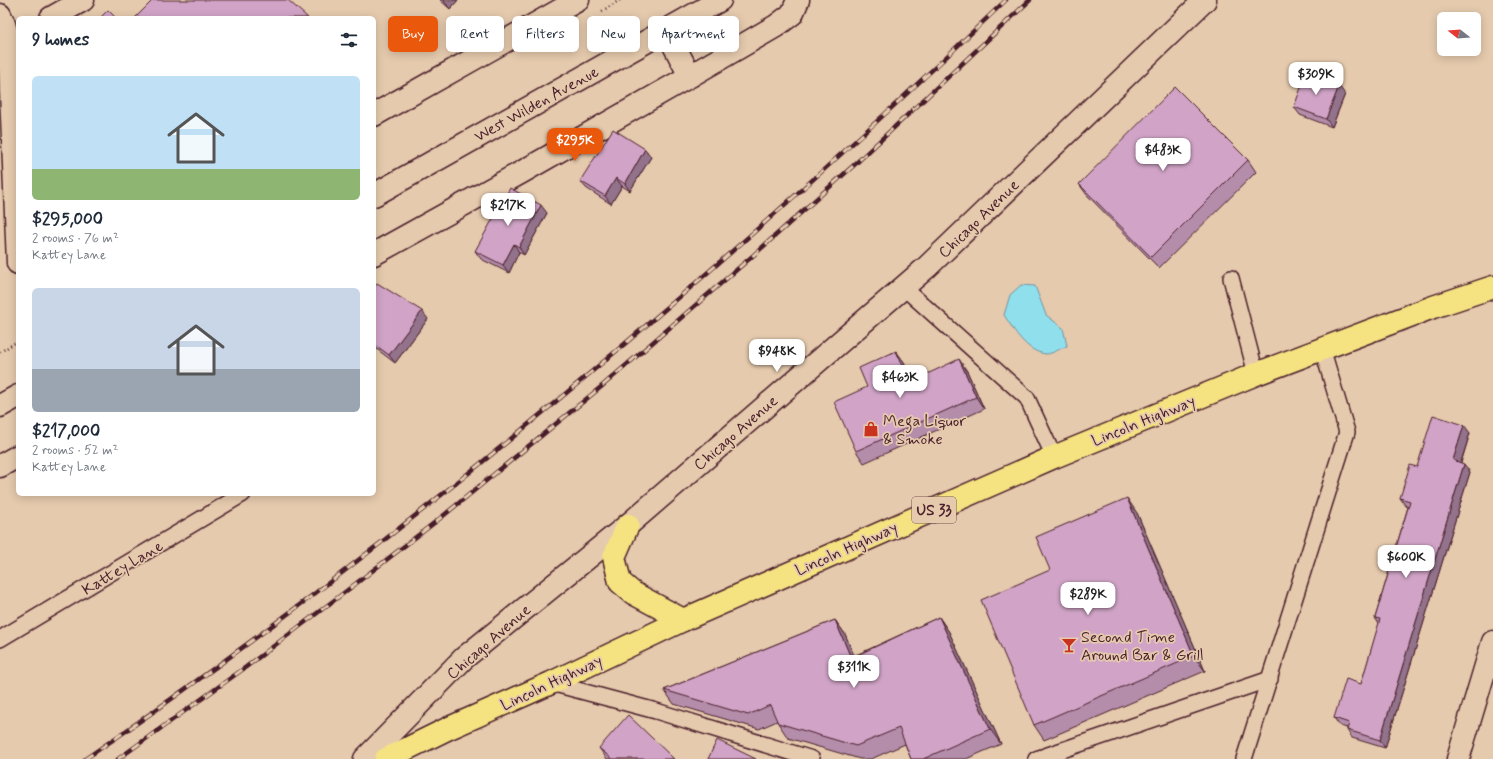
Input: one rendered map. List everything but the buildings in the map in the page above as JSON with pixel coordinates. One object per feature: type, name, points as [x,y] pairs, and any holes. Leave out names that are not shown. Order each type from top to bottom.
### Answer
[{"type":"highway","name":"Lincoln Highway","points":[[386,759],[447,729],[551,683],[683,620],[1054,457],[1322,348],[1493,287]]},
{"type":"highway","points":[[628,525],[614,557],[620,582],[633,593],[683,620]]},
{"type":"street","points":[[55,16],[83,0]]},
{"type":"street","points":[[376,114],[578,0]]},
{"type":"street","name":"West Wilden Avenue","points":[[691,16],[720,0]]},
{"type":"street","points":[[376,253],[522,172],[776,26],[792,14],[798,0]]},
{"type":"street","name":"Chicago Avenue","points":[[365,759],[464,658],[628,525],[903,287],[927,268],[1205,0]]},
{"type":"street","points":[[0,15],[9,41],[16,214]]},
{"type":"street","name":"West Wilden Avenue","points":[[376,194],[648,40]]},
{"type":"street","points":[[677,52],[690,76]]},
{"type":"street","points":[[0,406],[16,397]]},
{"type":"street","points":[[0,466],[16,457]]},
{"type":"street","points":[[1458,759],[1493,642]]},
{"type":"lane","points":[[1231,278],[1256,374]]},
{"type":"lane","points":[[903,287],[1027,398],[1054,457]]},
{"type":"lane","points":[[1244,759],[1347,432],[1322,348]]},
{"type":"lane","name":"Kattey Lane","points":[[0,639],[241,496]]},
{"type":"lane","points":[[1036,759],[1270,679]]},
{"type":"lane","points":[[551,683],[656,711],[812,759]]},
{"type":"path","points":[[0,352],[16,342]]},
{"type":"water","points":[[1021,285],[1035,286],[1046,315],[1063,328],[1067,346],[1046,354],[1032,349],[1016,333],[1004,315],[1010,295]]},
{"type":"railway","points":[[85,759],[139,722],[300,605],[507,442],[635,335],[761,226],[885,114],[1006,0]]},
{"type":"railway","points":[[118,759],[246,667],[345,592],[443,516],[601,387],[756,253],[853,166],[1030,0]]},
{"type":"place","name":"Mega Liquor & Smoke","points":[[871,429]]},
{"type":"place","name":"Second Time Around Bar & Grill","points":[[1069,645]]}]
